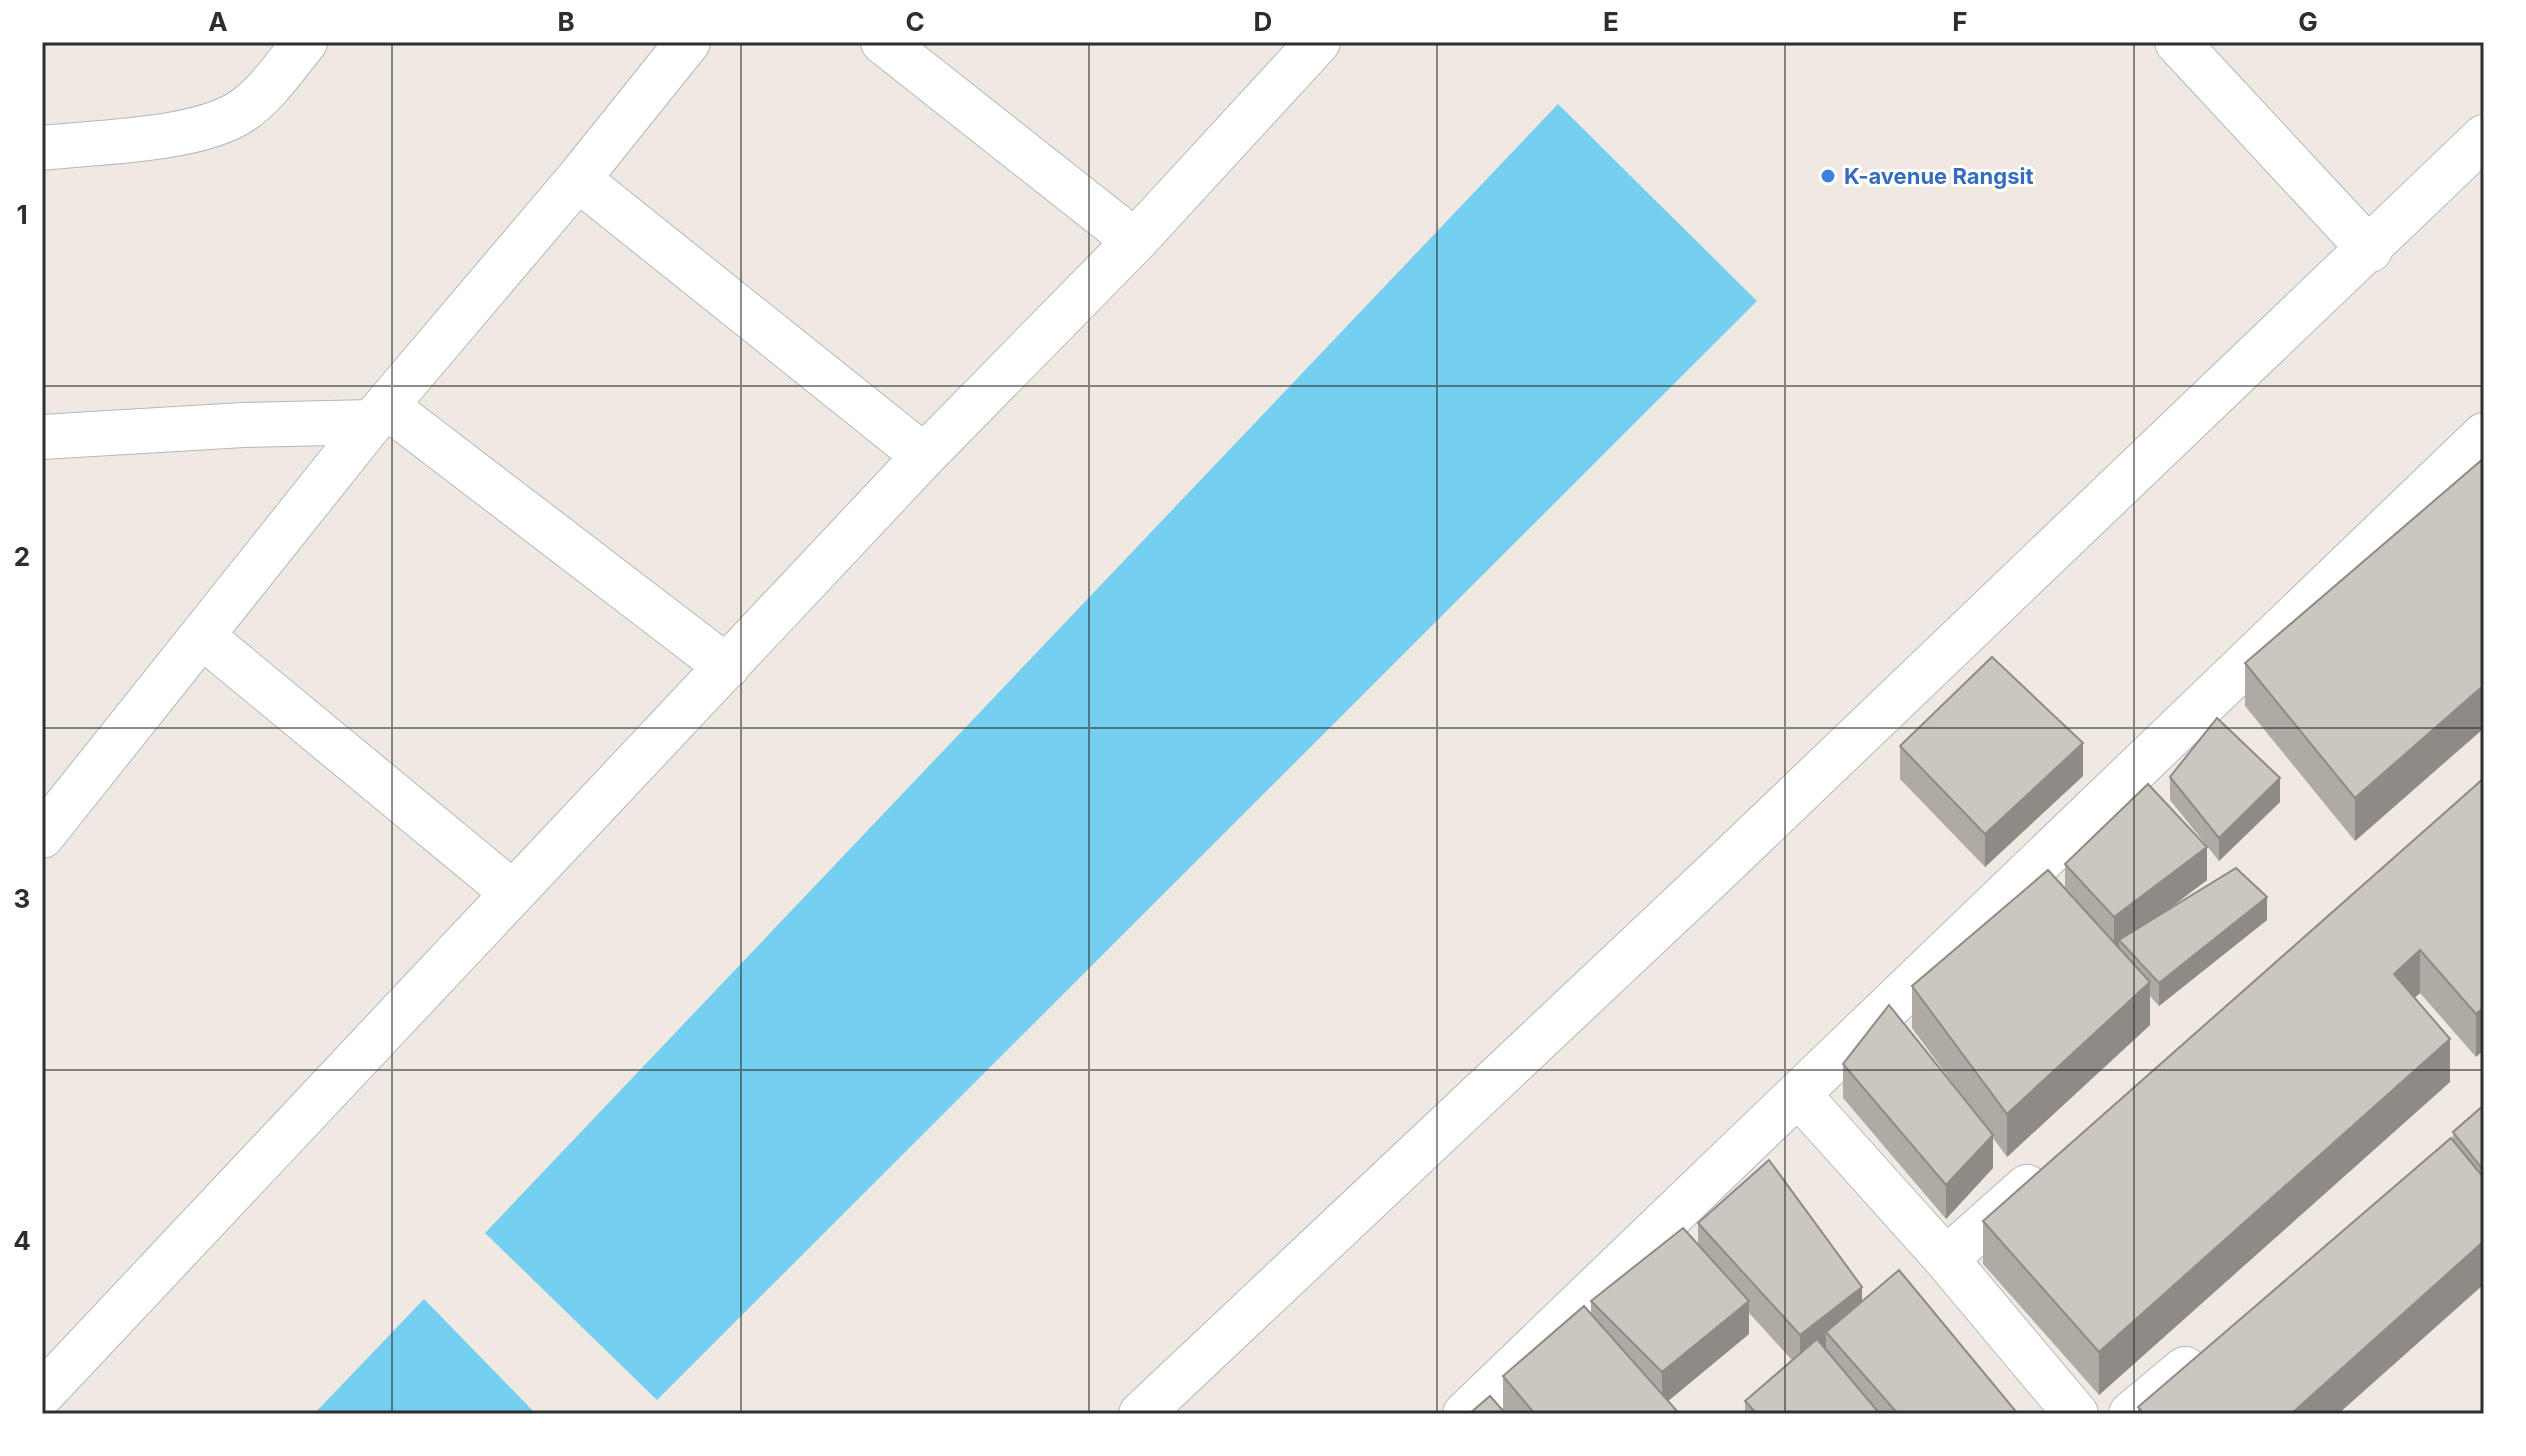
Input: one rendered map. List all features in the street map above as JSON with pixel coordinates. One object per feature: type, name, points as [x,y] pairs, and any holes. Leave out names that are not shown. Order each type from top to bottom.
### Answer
[{"type":"street","points":[[42,148],[148,137],[204,127],[242,111],[268,87],[305,42]]},
{"type":"street","points":[[42,836],[379,414],[578,179],[688,42]]},
{"type":"street","points":[[883,42],[1135,241]]},
{"type":"street","points":[[42,1394],[924,456],[1135,241],[1318,42]]},
{"type":"street","points":[[2177,42],[2370,250]]},
{"type":"street","points":[[1141,1414],[1273,1294],[2136,468],[2370,250],[2484,137]]},
{"type":"street","points":[[578,179],[924,456]]},
{"type":"street","points":[[42,437],[379,414],[727,667]]},
{"type":"street","points":[[1465,1414],[2484,435]]},
{"type":"street","points":[[202,636],[513,893]]},
{"type":"street","points":[[1798,1094],[1946,1259],[2076,1414]]},
{"type":"street","points":[[1946,1259],[2054,1164]]},
{"type":"street","points":[[2131,1414],[2217,1342]]},
{"type":"water","points":[[1558,104],[1757,301],[657,1400],[485,1233]]},
{"type":"water","points":[[424,1299],[536,1414],[314,1414]]},
{"type":"building","points":[[2484,458],[2484,685],[2355,798],[2245,663]]},
{"type":"building","points":[[1992,657],[2083,743],[1985,834],[1900,746]]},
{"type":"building","points":[[2217,718],[2280,778],[2219,838],[2170,777]]},
{"type":"building","points":[[2484,778],[2484,1007],[2476,1014],[2420,950],[2394,974],[2450,1039],[2099,1352],[1983,1221]]},
{"type":"building","points":[[2148,784],[2207,847],[2114,917],[2065,864]]},
{"type":"building","points":[[2236,868],[2267,897],[2159,983],[2119,940]]},
{"type":"building","points":[[2048,870],[2150,982],[2007,1114],[1912,986]]},
{"type":"building","points":[[1889,1005],[1993,1135],[1946,1185],[1843,1064]]},
{"type":"building","points":[[2484,1105],[2484,1171],[2453,1132]]},
{"type":"building","points":[[2451,1138],[2484,1178],[2484,1241],[2291,1414],[2144,1414],[2138,1407]]},
{"type":"building","points":[[1769,1160],[1862,1287],[1800,1335],[1698,1223]]},
{"type":"building","points":[[1683,1228],[1749,1301],[1662,1372],[1591,1301]]},
{"type":"building","points":[[1899,1270],[2018,1414],[1898,1414],[1826,1332]]},
{"type":"building","points":[[1584,1306],[1677,1411],[1673,1414],[1535,1414],[1503,1376]]},
{"type":"building","points":[[1817,1339],[1880,1414],[1757,1414],[1745,1401]]},
{"type":"building","points":[[1490,1396],[1506,1414],[1469,1414]]},
{"type":"place","name":"K-avenue Rangsit","points":[[1828,176]]}]
